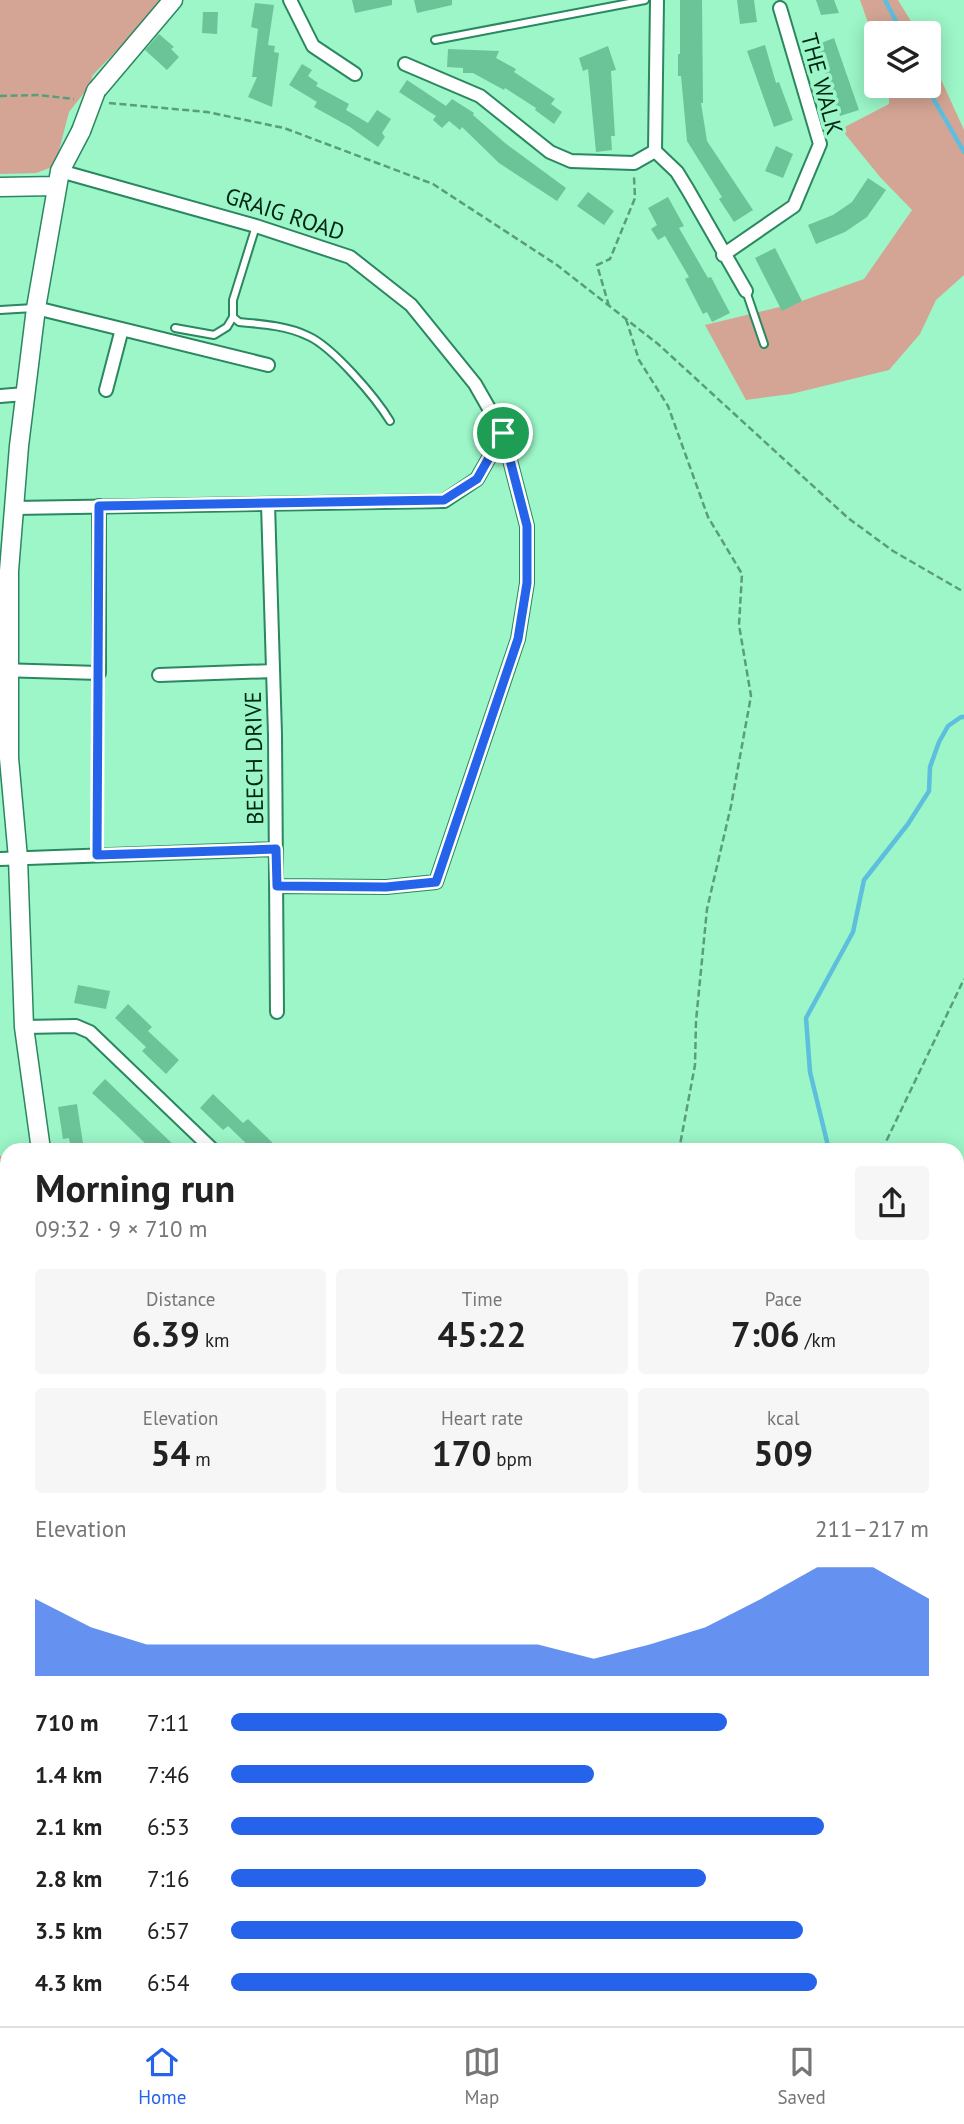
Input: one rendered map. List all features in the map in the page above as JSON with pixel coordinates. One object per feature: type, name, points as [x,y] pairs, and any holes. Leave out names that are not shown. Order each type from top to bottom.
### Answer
[{"type":"street","points":[[40,1143],[24,1027],[9,859],[5,759],[5,571],[25,394],[36,308],[59,178],[101,96],[173,0]]},
{"type":"street","points":[[290,0],[313,46],[355,74]]},
{"type":"street","points":[[657,0],[655,151],[677,172],[746,291]]},
{"type":"street","name":"THE WALK","points":[[723,255],[794,206],[820,144],[780,8]]},
{"type":"street","points":[[405,64],[481,96],[550,152],[561,156],[583,162],[634,163],[655,151]]},
{"type":"street","points":[[0,187],[59,178]]},
{"type":"street","name":"GRAIG ROAD","points":[[59,178],[256,226],[350,257],[411,304],[475,384],[503,433],[527,526],[527,583],[518,639],[436,882],[386,887],[277,886]]},
{"type":"street","points":[[36,308],[268,365]]},
{"type":"street","points":[[106,390],[122,329]]},
{"type":"street","points":[[0,396],[25,394]]},
{"type":"street","points":[[14,508],[444,500],[477,479],[503,433]]},
{"type":"street","name":"BEECH DRIVE","points":[[268,504],[274,671],[277,1012]]},
{"type":"street","points":[[4,670],[99,673],[99,506]]},
{"type":"street","points":[[159,675],[274,671]]},
{"type":"street","points":[[9,859],[276,849]]},
{"type":"street","points":[[24,1027],[76,1026],[90,1032],[207,1143]]},
{"type":"lane","points":[[435,40],[645,0]]},
{"type":"lane","points":[[175,328],[214,335],[227,327],[233,317],[233,300],[256,226]]},
{"type":"lane","points":[[746,291],[764,344]]},
{"type":"lane","points":[[0,310],[36,308]]},
{"type":"lane","points":[[233,317],[239,322],[310,336],[334,355],[380,404],[390,421]]},
{"type":"lane","points":[[97,855],[99,673]]},
{"type":"path","points":[[0,96],[38,95],[78,99]]},
{"type":"path","points":[[101,96],[207,112],[285,128],[433,184],[558,265],[658,344],[848,518],[893,551],[964,592]]},
{"type":"path","points":[[610,306],[597,265],[610,259],[635,198],[634,163]]},
{"type":"path","points":[[626,319],[639,359],[668,406],[708,517],[742,574],[739,625],[751,696],[731,806],[707,909],[696,1021],[695,1065],[680,1143]]},
{"type":"path","points":[[886,1143],[964,979]]},
{"type":"shaded area","points":[[0,0],[165,0],[92,76],[91,84],[69,112],[55,166],[36,173],[0,174]]},
{"type":"shaded area","points":[[860,0],[898,0],[911,21],[867,21]]},
{"type":"shaded area","points":[[941,79],[964,130],[964,275],[936,300],[920,334],[889,370],[791,394],[746,400],[705,325],[796,303],[864,279],[912,210],[880,177],[841,129],[889,104],[889,98],[941,98]]},
{"type":"building","points":[[352,0],[392,0],[392,5],[355,13]]},
{"type":"building","points":[[414,0],[452,0],[452,5],[417,13]]},
{"type":"building","points":[[680,0],[702,0],[701,103],[707,141],[753,210],[734,222],[719,199],[722,197],[687,141],[681,76],[678,76]]},
{"type":"building","points":[[737,0],[754,0],[757,22],[740,24]]},
{"type":"building","points":[[816,0],[834,0],[839,13],[821,15]]},
{"type":"building","points":[[255,3],[274,5],[268,45],[275,46],[274,52],[279,53],[272,107],[248,97],[257,77],[252,77],[258,29],[251,27]]},
{"type":"building","points":[[203,12],[218,12],[217,34],[202,33]]},
{"type":"building","points":[[159,34],[174,47],[171,49],[179,57],[167,70],[145,50]]},
{"type":"building","points":[[834,38],[859,110],[840,116],[816,45]]},
{"type":"building","points":[[765,45],[776,83],[779,82],[793,120],[774,127],[747,51]]},
{"type":"building","points":[[608,46],[616,70],[611,71],[615,136],[611,136],[612,150],[596,152],[588,69],[583,71],[579,58]]},
{"type":"building","points":[[448,49],[499,51],[496,58],[516,69],[514,72],[555,99],[551,104],[562,112],[554,124],[535,110],[536,108],[505,88],[504,90],[473,73],[463,73],[463,68],[447,67]]},
{"type":"building","points":[[302,64],[312,70],[308,76],[318,83],[316,86],[349,104],[346,110],[368,123],[377,110],[391,119],[382,133],[385,137],[378,147],[350,127],[314,107],[317,102],[289,85]]},
{"type":"building","points":[[407,80],[446,106],[452,99],[474,113],[473,115],[505,143],[566,188],[557,201],[499,163],[462,127],[460,130],[449,121],[442,128],[433,120],[436,116],[399,92]]},
{"type":"building","points":[[776,146],[793,154],[783,178],[765,171]]},
{"type":"building","points":[[868,178],[886,190],[867,217],[845,232],[816,244],[808,225],[833,215],[852,202]]},
{"type":"building","points":[[588,192],[614,211],[604,225],[577,206]]},
{"type":"building","points":[[668,197],[684,226],[679,228],[708,278],[711,277],[730,313],[712,322],[707,312],[703,314],[685,279],[689,277],[665,236],[658,240],[651,229],[657,225],[648,208]]},
{"type":"building","points":[[775,248],[802,301],[782,311],[755,258]]},
{"type":"building","points":[[78,985],[110,991],[106,1009],[74,1003]]},
{"type":"building","points":[[128,1004],[152,1027],[148,1031],[179,1060],[166,1074],[142,1051],[146,1047],[115,1018]]},
{"type":"building","points":[[105,1079],[172,1143],[145,1143],[92,1093]]},
{"type":"building","points":[[213,1094],[243,1123],[248,1119],[273,1143],[246,1143],[228,1126],[223,1130],[200,1108]]},
{"type":"building","points":[[77,1104],[83,1143],[70,1143],[69,1138],[63,1139],[58,1107]]},
{"type":"waterway","points":[[885,0],[896,21]]},
{"type":"waterway","points":[[933,98],[964,152]]},
{"type":"waterway","points":[[827,1143],[810,1072],[806,1018],[853,932],[864,880],[908,824],[929,791],[930,767],[948,726],[964,717]]},
{"type":"route","points":[[503,433],[527,526],[527,583],[518,639],[436,882],[386,887],[277,886],[276,849],[97,855],[99,506],[444,500],[477,479],[503,433]]}]
